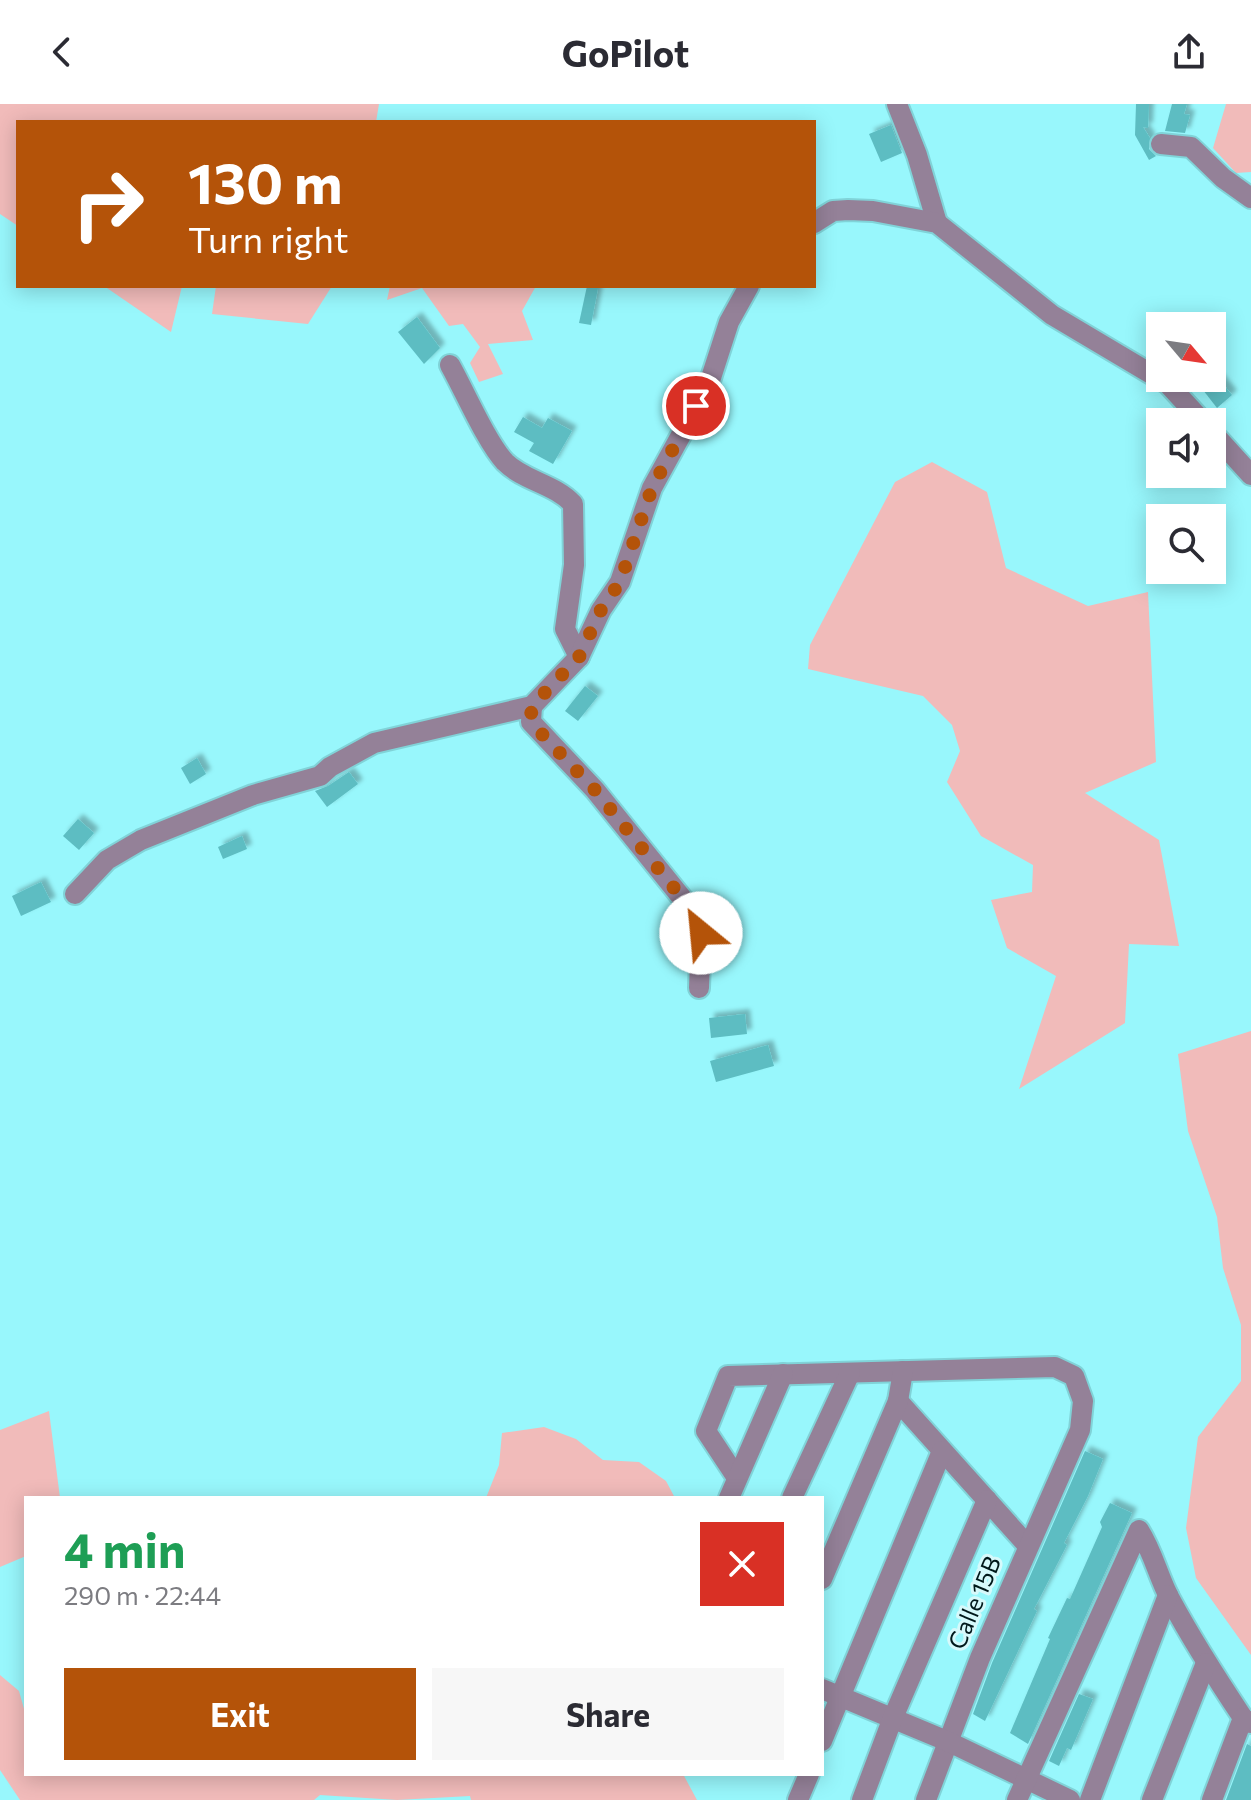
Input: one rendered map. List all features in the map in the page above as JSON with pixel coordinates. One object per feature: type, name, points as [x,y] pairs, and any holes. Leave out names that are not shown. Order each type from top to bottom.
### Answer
[{"type":"street","points":[[897,104],[917,155],[937,223]]},
{"type":"street","points":[[1161,144],[1191,147],[1223,178],[1251,198]]},
{"type":"street","points":[[816,222],[833,211],[848,210],[873,211],[937,223],[1052,315],[1168,384],[1190,408]]},
{"type":"street","points":[[75,894],[107,860],[141,840],[253,795],[320,776],[330,767],[374,743],[532,706],[579,657],[601,610],[620,582],[652,488],[709,384],[729,322],[748,288]]},
{"type":"street","points":[[450,365],[507,464],[566,496],[573,504],[574,565],[565,629],[579,657]]},
{"type":"street","points":[[1226,448],[1248,472]]},
{"type":"street","points":[[532,706],[531,722],[595,790],[690,908],[701,933],[699,988]]},
{"type":"street","name":"Calle 15B","points":[[903,1371],[1055,1367],[1074,1376],[1083,1401],[1080,1430],[1028,1546],[947,1741],[926,1800]]},
{"type":"street","points":[[737,1478],[706,1431],[728,1376],[903,1371],[898,1401],[824,1574]]},
{"type":"street","points":[[793,1496],[850,1373]]},
{"type":"street","points":[[730,1496],[783,1374]]},
{"type":"street","points":[[898,1401],[1028,1546]]},
{"type":"street","points":[[824,1731],[831,1694],[942,1451]]},
{"type":"street","points":[[862,1800],[892,1720],[987,1500]]},
{"type":"street","points":[[1017,1800],[1139,1530],[1151,1548],[1168,1595],[1206,1663],[1247,1720],[1212,1800]]},
{"type":"street","points":[[1090,1800],[1168,1595]]},
{"type":"street","points":[[1152,1800],[1206,1663]]},
{"type":"street","points":[[831,1694],[947,1741],[1070,1800]]},
{"type":"street","points":[[798,1800],[808,1776]]},
{"type":"shaded area","points":[[0,104],[379,104],[376,120],[16,120],[16,225],[0,214]]},
{"type":"shaded area","points":[[1226,104],[1251,104],[1251,172],[1236,173],[1213,148]]},
{"type":"shaded area","points":[[107,288],[182,288],[171,332]]},
{"type":"shaded area","points":[[216,288],[331,288],[308,324],[212,314]]},
{"type":"shaded area","points":[[390,288],[422,288],[387,300]]},
{"type":"shaded area","points":[[422,288],[535,288],[522,311],[533,340],[488,344],[503,374],[479,382],[470,363],[480,347],[463,324],[449,326]]},
{"type":"shaded area","points":[[932,462],[987,492],[1006,568],[1088,606],[1148,592],[1156,762],[1085,793],[1159,840],[1179,946],[1129,944],[1125,1023],[1019,1089],[1056,976],[1007,948],[991,900],[1032,892],[1033,865],[981,836],[947,782],[960,751],[952,725],[923,696],[808,669],[810,645],[895,482]]},
{"type":"shaded area","points":[[1251,1031],[1251,1655],[1196,1578],[1186,1528],[1198,1437],[1241,1381],[1241,1325],[1223,1268],[1217,1217],[1188,1131],[1178,1054]]},
{"type":"shaded area","points":[[49,1411],[60,1496],[24,1496],[24,1557],[0,1567],[0,1430]]},
{"type":"shaded area","points":[[544,1427],[576,1439],[603,1460],[639,1462],[666,1481],[674,1496],[487,1496],[499,1465],[502,1433]]},
{"type":"shaded area","points":[[0,1675],[19,1691],[24,1709],[24,1776],[684,1776],[697,1800],[471,1800],[470,1796],[397,1800],[320,1795],[314,1800],[20,1800],[0,1770]]},
{"type":"building","points":[[1136,104],[1149,104],[1148,128],[1143,127],[1150,138],[1149,149],[1156,156],[1149,160],[1135,135]]},
{"type":"building","points":[[1172,104],[1187,104],[1184,114],[1190,115],[1185,133],[1165,131]]},
{"type":"building","points":[[891,125],[902,153],[881,162],[869,134]]},
{"type":"building","points":[[587,288],[598,288],[591,325],[579,323]]},
{"type":"building","points":[[417,317],[440,348],[424,364],[398,332]]},
{"type":"building","points":[[1226,388],[1232,395],[1217,408],[1205,392],[1226,392]]},
{"type":"building","points":[[523,417],[542,428],[548,418],[572,431],[553,464],[529,451],[534,443],[514,432]]},
{"type":"building","points":[[585,686],[598,696],[578,721],[565,711]]},
{"type":"building","points":[[197,758],[206,774],[190,784],[181,768]]},
{"type":"building","points":[[349,772],[358,784],[327,807],[315,791]]},
{"type":"building","points":[[78,819],[94,833],[79,850],[63,836]]},
{"type":"building","points":[[242,836],[247,849],[223,859],[218,847]]},
{"type":"building","points":[[41,882],[51,902],[21,916],[12,896]]},
{"type":"building","points":[[745,1014],[747,1034],[711,1038],[709,1018]]},
{"type":"building","points":[[768,1045],[774,1066],[716,1082],[710,1061]]},
{"type":"building","points":[[1085,1451],[1103,1459],[1064,1543],[1067,1545],[1034,1609],[1037,1611],[985,1721],[973,1714],[992,1663]]},
{"type":"building","points":[[1110,1503],[1132,1513],[1028,1744],[1010,1733],[1048,1638],[1067,1598],[1070,1599]]},
{"type":"building","points":[[1079,1694],[1093,1699],[1071,1750],[1067,1748],[1059,1766],[1049,1761]]},
{"type":"building","points":[[1247,1744],[1251,1746],[1251,1800],[1226,1800]]},
{"type":"route","points":[[696,406],[652,488],[620,582],[601,610],[579,657],[532,706],[530,714],[531,722],[595,790],[690,908],[701,933]]}]
